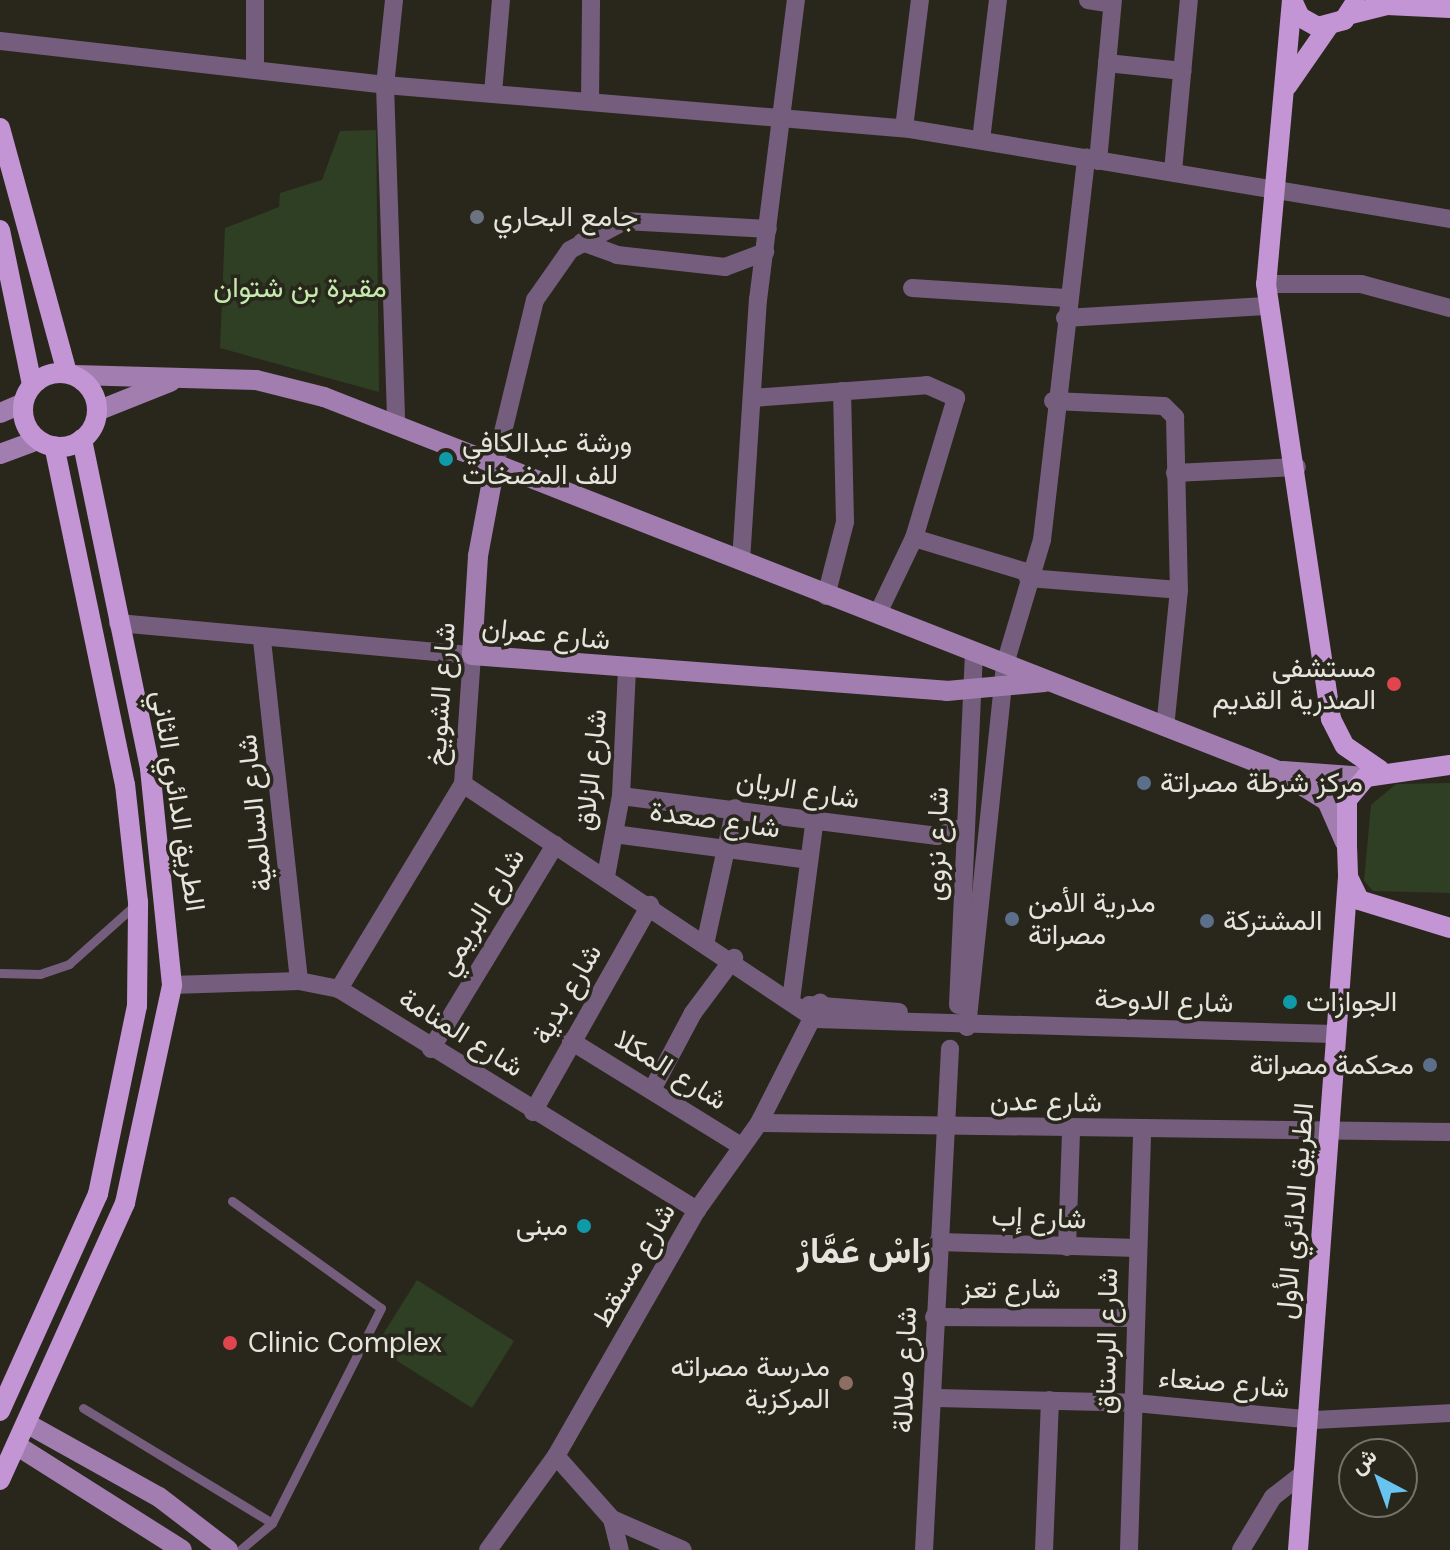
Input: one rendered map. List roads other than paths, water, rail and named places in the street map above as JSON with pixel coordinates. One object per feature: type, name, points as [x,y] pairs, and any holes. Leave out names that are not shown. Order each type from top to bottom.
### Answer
[{"type":"main road","points":[[1292,0],[1308,23],[1328,27]]},
{"type":"main road","points":[[1292,0],[1285,90],[1271,188],[1266,284],[1297,467],[1331,719],[1345,746],[1373,773]]},
{"type":"main road","points":[[1285,90],[1328,27],[1353,7],[1411,4],[1450,8]]},
{"type":"main road","points":[[0,128],[71,374],[93,393],[97,411]]},
{"type":"main road","points":[[0,230],[32,384],[23,403],[25,424],[46,443]]},
{"type":"main road","points":[[32,384],[71,374],[279,385],[396,423],[826,596],[878,613],[1279,771],[1327,801],[1347,846]]},
{"type":"main road","points":[[0,454],[46,443],[82,439],[97,411],[177,379]]},
{"type":"main road","points":[[0,413],[23,403]]},
{"type":"main road","name":"الطريق الدائري الثاني","points":[[0,1480],[125,1203],[172,985],[159,823],[82,439]]},
{"type":"main road","name":"الطريق الدائري الثاني","points":[[0,1411],[114,1143],[137,1006],[138,902],[125,785],[46,443]]},
{"type":"main road","name":"شارع الشويخ","points":[[472,655],[478,556],[495,465]]},
{"type":"main road","name":"شارع عمران","points":[[472,655],[627,670],[971,689],[1048,682]]},
{"type":"main road","points":[[1279,771],[1373,773],[1450,765]]},
{"type":"main road","name":"الطريق الدائري الأول","points":[[1298,1550],[1333,1131],[1334,1034],[1348,877],[1347,800],[1373,773]]},
{"type":"main road","points":[[1348,877],[1367,906],[1450,928]]},
{"type":"main road","points":[[26,1423],[159,1497],[228,1550]]},
{"type":"main road","points":[[16,1445],[182,1550]]},
{"type":"street","points":[[255,0],[255,67]]},
{"type":"street","points":[[394,0],[385,85],[396,423]]},
{"type":"street","points":[[493,93],[501,0]]},
{"type":"street","points":[[590,101],[591,0]]},
{"type":"street","points":[[741,561],[765,252],[796,0]]},
{"type":"street","points":[[904,128],[920,0]]},
{"type":"street","points":[[981,140],[998,0]]},
{"type":"street","points":[[1088,0],[1112,2]]},
{"type":"street","points":[[1173,171],[1189,0]]},
{"type":"street","name":"شارع نزوى","points":[[964,1019],[1005,664],[1031,576],[1066,298],[1092,160],[1107,63],[1112,2]]},
{"type":"street","points":[[0,41],[255,67],[385,85],[904,128],[1450,219]]},
{"type":"street","points":[[1107,63],[1183,71]]},
{"type":"street","points":[[495,465],[535,300],[557,263],[582,242],[625,221],[768,229]]},
{"type":"street","points":[[582,242],[617,255],[725,267],[765,252]]},
{"type":"street","points":[[1266,284],[1361,284],[1450,308]]},
{"type":"street","points":[[912,288],[1066,298]]},
{"type":"street","points":[[1065,318],[1270,306]]},
{"type":"street","points":[[752,398],[927,385],[956,398],[914,538],[878,613]]},
{"type":"street","points":[[826,596],[845,522],[842,391]]},
{"type":"street","points":[[1053,401],[1169,408],[1175,473],[1179,590],[1165,727]]},
{"type":"street","points":[[1175,473],[1297,467]]},
{"type":"street","points":[[914,538],[1031,576],[1179,590]]},
{"type":"street","name":"شارع عمران","points":[[118,623],[262,640],[472,655]]},
{"type":"street","name":"شارع السالمية","points":[[262,640],[299,981]]},
{"type":"street","name":"شارع نزوى","points":[[964,1019],[965,827],[974,652]]},
{"type":"street","name":"شارع الشويخ","points":[[339,989],[463,784],[472,655]]},
{"type":"street","name":"شارع الزلاق","points":[[606,876],[621,796],[627,670]]},
{"type":"street","points":[[463,784],[807,1007],[939,1025],[964,1019]]},
{"type":"street","name":"شارع الريان","points":[[621,796],[735,808],[814,825],[937,836],[965,827]]},
{"type":"street","points":[[706,940],[735,808]]},
{"type":"street","points":[[807,1007],[809,860],[814,825]]},
{"type":"street","name":"شارع صعدة","points":[[614,834],[809,860]]},
{"type":"street","name":"شارع البريمي","points":[[431,1049],[555,845]]},
{"type":"street","name":"شارع بدية","points":[[533,1112],[650,905]]},
{"type":"street","points":[[652,1090],[693,1013],[734,958]]},
{"type":"street","name":"شارع المنامة","points":[[172,985],[299,981],[339,989],[533,1112],[697,1210]]},
{"type":"street","points":[[807,1007],[964,1019]]},
{"type":"street","name":"شارع مسقط","points":[[488,1550],[556,1456],[697,1210],[759,1123],[807,1007]]},
{"type":"street","points":[[950,1049],[964,1019]]},
{"type":"street","name":"شارع الدوحة","points":[[964,1019],[1334,1034]]},
{"type":"street","points":[[939,1025],[950,1049]]},
{"type":"street","name":"شارع المكلا","points":[[571,1041],[741,1146]]},
{"type":"street","name":"شارع صلالة","points":[[924,1550],[937,1398],[934,1317],[948,1128],[950,1049]]},
{"type":"street","name":"شارع عدن","points":[[759,1123],[1142,1132],[1450,1132]]},
{"type":"street","points":[[1067,1247],[1071,1131]]},
{"type":"street","name":"شارع الرستاق","points":[[1129,1550],[1142,1132]]},
{"type":"street","name":"شارع إب","points":[[938,1242],[1137,1248]]},
{"type":"street","name":"شارع تعز","points":[[934,1317],[1136,1318]]},
{"type":"street","name":"شارع صنعاء","points":[[937,1398],[1135,1403],[1310,1419],[1450,1413]]},
{"type":"street","points":[[1044,1550],[1050,1400]]},
{"type":"street","points":[[556,1456],[612,1519],[683,1550]]},
{"type":"street","points":[[1241,1550],[1273,1497],[1302,1474]]},
{"type":"street","points":[[612,1519],[620,1550]]},
{"type":"lane","points":[[0,973],[40,974],[69,964],[138,902]]},
{"type":"lane","points":[[232,1201],[381,1308],[272,1523],[240,1550]]},
{"type":"lane","points":[[83,1408],[272,1523]]},
{"type":"place","name":"جامع البحاري","points":[[477,217]]},
{"type":"place","name":"ورشة عبدالكافي للف المضخات","points":[[446,459]]},
{"type":"place","name":"مستشفى الصدرية القديم","points":[[1394,684]]},
{"type":"place","name":"مركز شرطة مصراتة","points":[[1144,783]]},
{"type":"place","name":"مدرية الأمن مصراتة","points":[[1012,919]]},
{"type":"place","name":"المشتركة","points":[[1207,921]]},
{"type":"place","name":"الجوازات","points":[[1290,1002]]},
{"type":"place","name":"محكمة مصراتة","points":[[1430,1065]]},
{"type":"place","name":"مبنى","points":[[584,1226]]},
{"type":"place","name":"Clinic Complex","points":[[230,1343]]},
{"type":"place","name":"مدرسة مصراته المركزية","points":[[846,1383]]},
{"type":"district","name":"رَاسْ عَمَّارْ","points":[[864,1251]]},
{"type":"park label","name":"مقبرة بن شتوان","points":[[300,288]]}]
